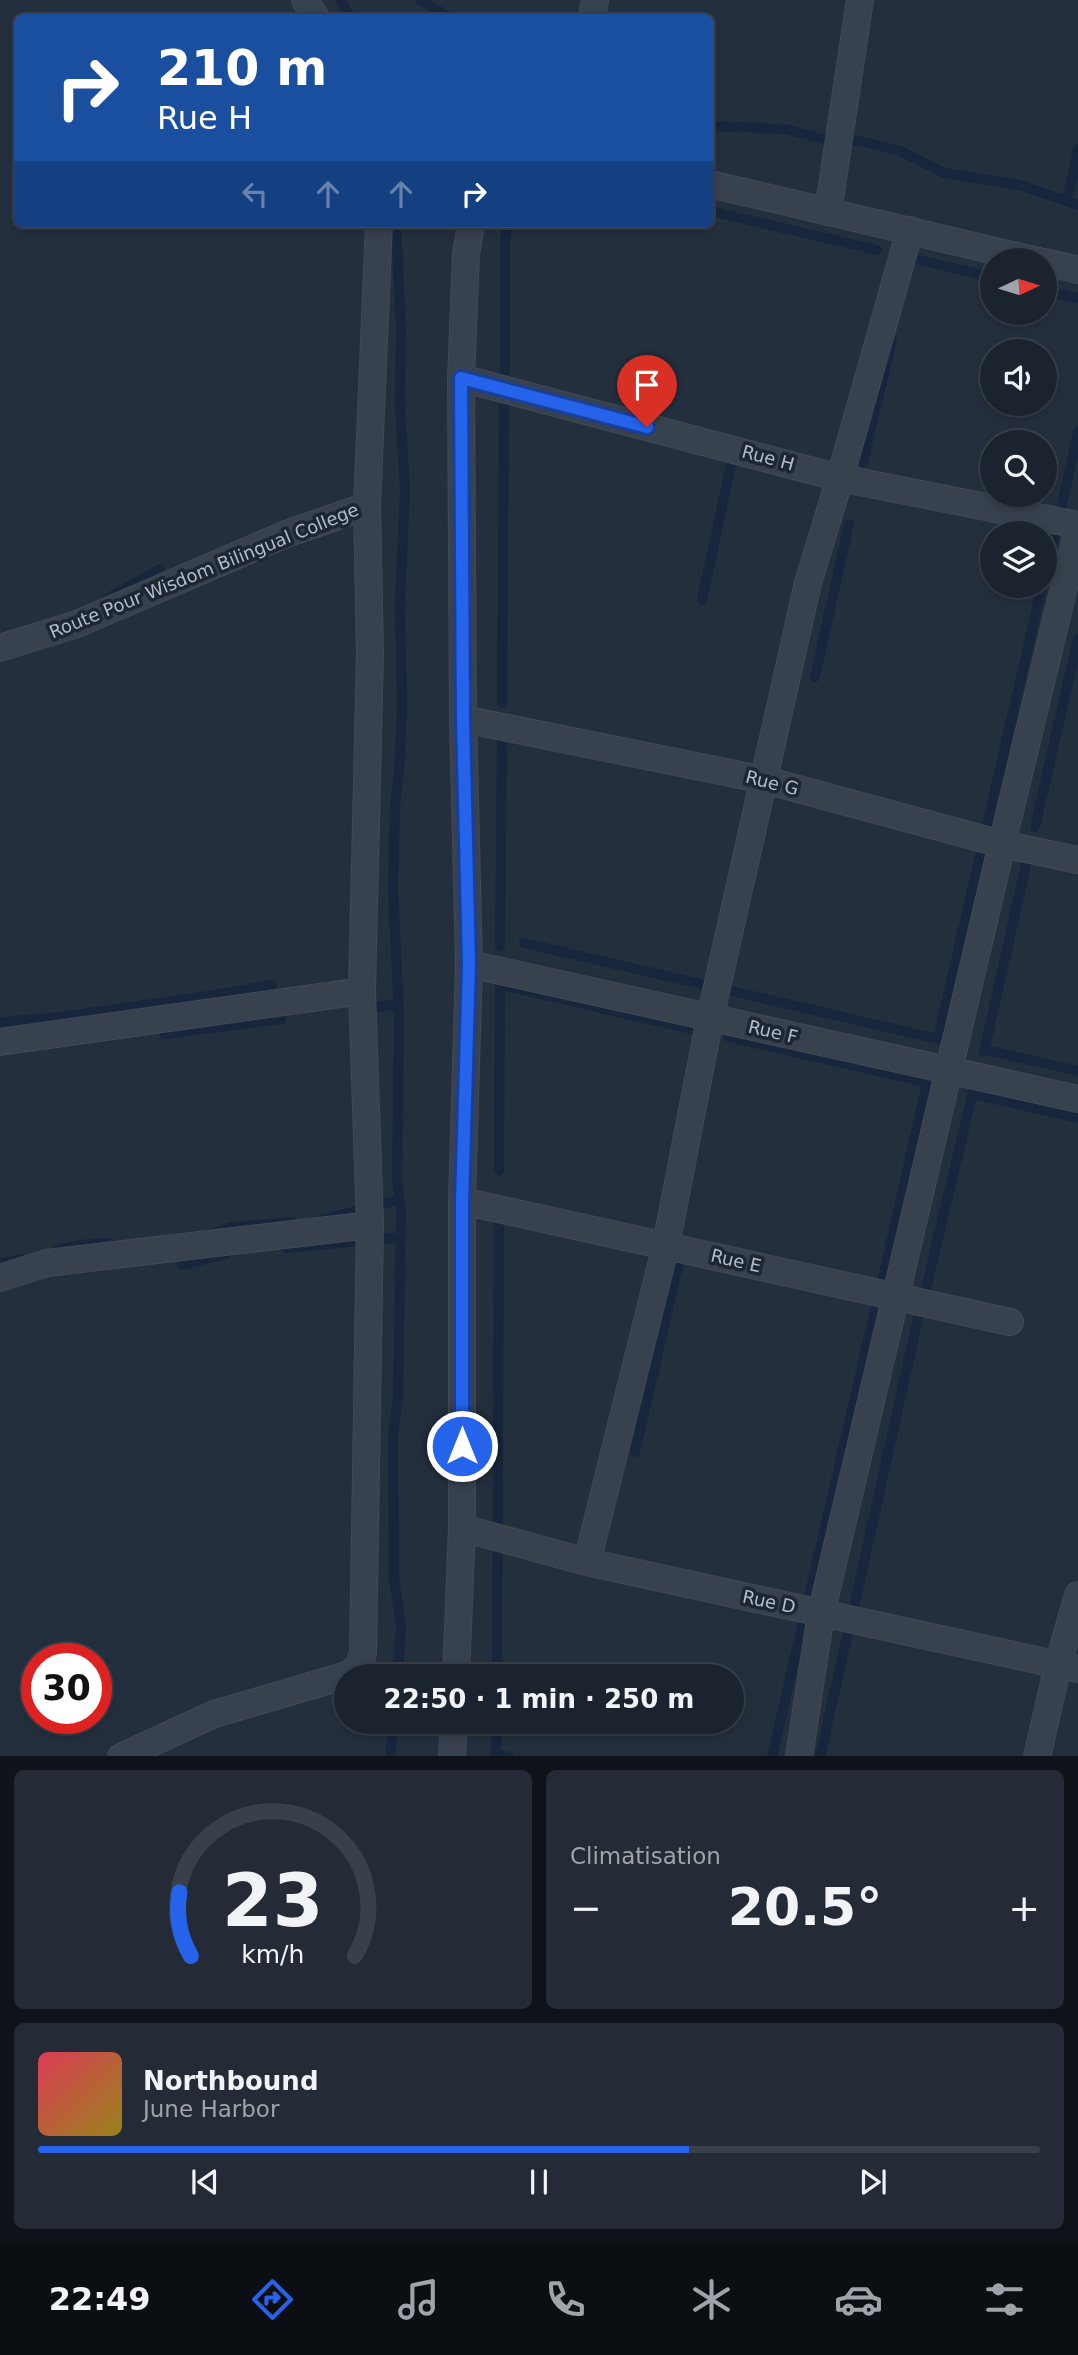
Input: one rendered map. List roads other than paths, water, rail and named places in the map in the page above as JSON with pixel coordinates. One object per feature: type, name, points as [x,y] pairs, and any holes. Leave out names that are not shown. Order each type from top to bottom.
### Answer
[{"type":"street","points":[[828,212],[860,0]]},
{"type":"street","points":[[714,185],[984,248]]},
{"type":"street","points":[[121,1756],[214,1714],[344,1676],[358,1669],[363,1653],[370,1224],[362,991],[370,653],[367,506],[379,228]]},
{"type":"street","points":[[456,1664],[462,1528],[462,1202],[469,964],[463,719],[461,378],[466,254],[470,228]]},
{"type":"street","points":[[587,1562],[666,1245],[710,1018],[807,583],[840,478],[910,230]]},
{"type":"street","points":[[1057,265],[1078,269]]},
{"type":"street","name":"Rue H","points":[[461,378],[840,478],[1078,527]]},
{"type":"street","name":"Route Pour Wisdom Bilingual College","points":[[0,648],[78,624],[286,534],[367,506]]},
{"type":"street","points":[[799,1756],[821,1614],[1078,527]]},
{"type":"street","name":"Rue G","points":[[463,719],[765,780],[1002,844],[1078,860]]},
{"type":"street","name":"Rue F","points":[[469,964],[1078,1099]]},
{"type":"street","points":[[0,1042],[362,991]]},
{"type":"street","name":"Rue E","points":[[462,1202],[1010,1322]]},
{"type":"street","points":[[0,1278],[47,1263],[370,1224]]},
{"type":"street","name":"Rue D","points":[[462,1528],[587,1562],[1068,1667]]},
{"type":"street","points":[[1037,1756],[1068,1667],[1078,1595]]},
{"type":"street","points":[[452,1756],[453,1734]]},
{"type":"waterway","points":[[341,0],[348,14]]},
{"type":"waterway","points":[[420,0],[444,14]]},
{"type":"waterway","points":[[714,126],[785,129],[823,139],[861,141],[900,151],[944,173],[1020,185],[1078,205]]},
{"type":"waterway","points":[[1068,196],[1078,149]]},
{"type":"waterway","points":[[714,212],[877,250]]},
{"type":"waterway","points":[[396,228],[401,328],[400,406],[405,490],[400,604],[402,705],[393,888],[399,1018],[397,1181],[401,1212],[398,1399],[393,1433],[394,1577],[401,1626],[399,1664]]},
{"type":"waterway","points":[[505,372],[507,228]]},
{"type":"waterway","points":[[915,259],[980,274]]},
{"type":"waterway","points":[[1057,293],[1078,298]]},
{"type":"waterway","points":[[863,462],[892,340]]},
{"type":"waterway","points":[[502,703],[504,394]]},
{"type":"waterway","points":[[1062,505],[1078,432]]},
{"type":"waterway","points":[[702,600],[734,450]]},
{"type":"waterway","points":[[815,677],[849,524]]},
{"type":"waterway","points":[[106,599],[160,569]]},
{"type":"waterway","points":[[524,943],[938,1039],[1039,598]]},
{"type":"waterway","points":[[1035,827],[1078,639]]},
{"type":"waterway","points":[[500,947],[502,727]]},
{"type":"waterway","points":[[984,1052],[1029,851]]},
{"type":"waterway","points":[[499,1171],[500,983]]},
{"type":"waterway","points":[[0,1022],[61,1017],[272,985]]},
{"type":"waterway","points":[[502,985],[704,1032]]},
{"type":"waterway","points":[[366,1008],[393,1005]]},
{"type":"waterway","points":[[165,1034],[281,1019]]},
{"type":"waterway","points":[[729,1037],[929,1083]]},
{"type":"waterway","points":[[986,1050],[1078,1071]]},
{"type":"waterway","points":[[882,1282],[927,1084]]},
{"type":"waterway","points":[[926,1289],[973,1091]]},
{"type":"waterway","points":[[973,1094],[1078,1118]]},
{"type":"waterway","points":[[324,1219],[394,1201]]},
{"type":"waterway","points":[[497,1664],[499,1212]]},
{"type":"waterway","points":[[213,1233],[231,1227],[292,1222]]},
{"type":"waterway","points":[[286,1248],[393,1238]]},
{"type":"waterway","points":[[57,1250],[108,1243]]},
{"type":"waterway","points":[[182,1265],[226,1254]]},
{"type":"waterway","points":[[635,1452],[680,1257]]},
{"type":"waterway","points":[[0,1264],[22,1259]]},
{"type":"waterway","points":[[772,1756],[878,1298]]},
{"type":"waterway","points":[[854,1607],[918,1318]]},
{"type":"waterway","points":[[820,1756],[850,1623]]},
{"type":"waterway","points":[[390,1756],[393,1734]]},
{"type":"waterway","points":[[497,1734],[496,1754],[505,1756]]}]
